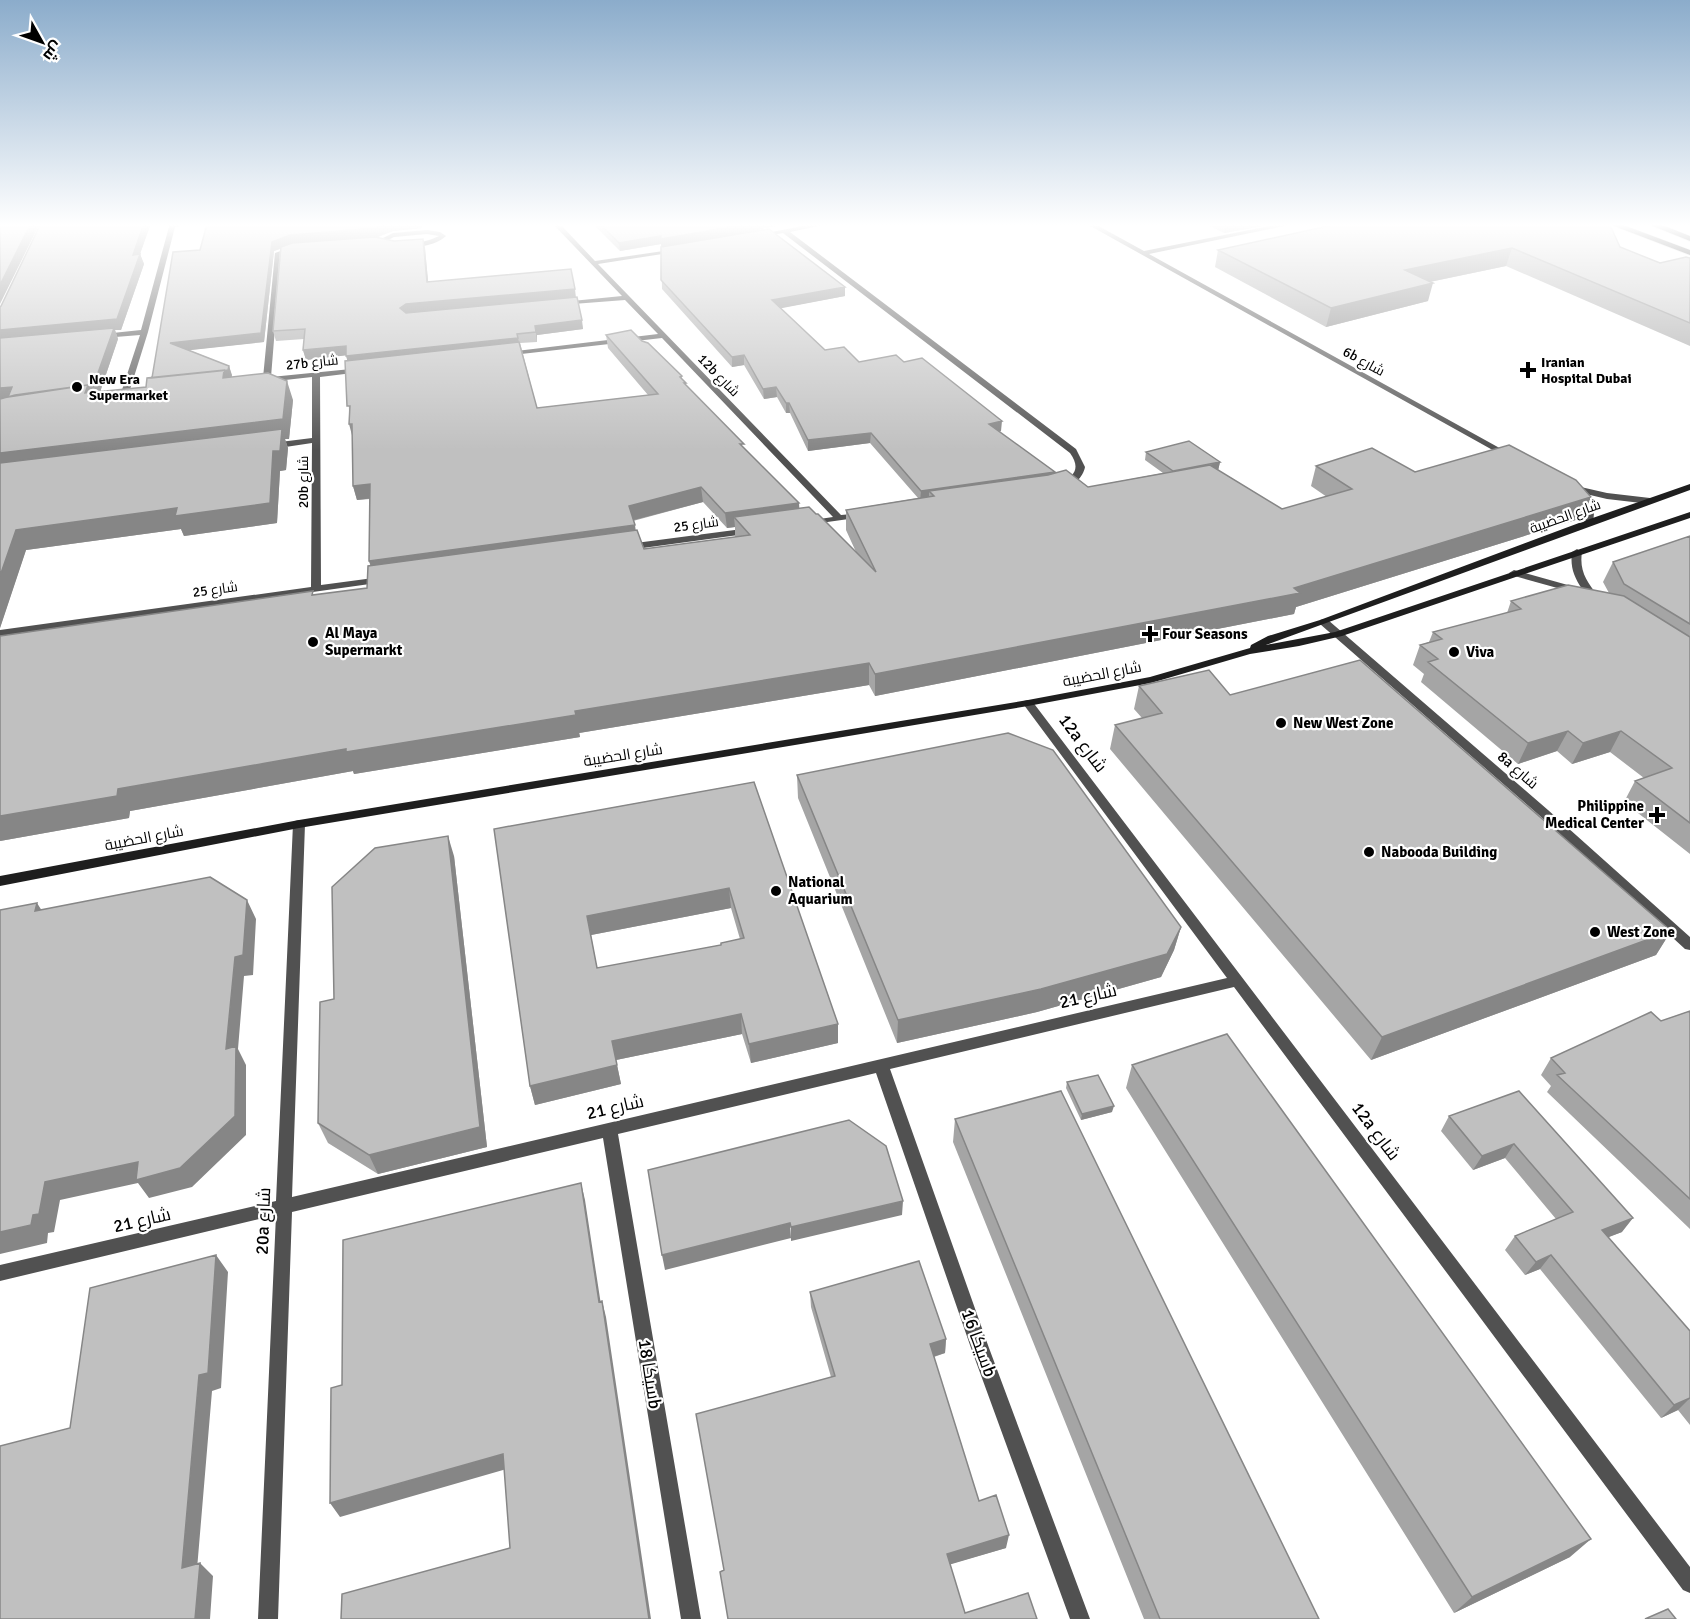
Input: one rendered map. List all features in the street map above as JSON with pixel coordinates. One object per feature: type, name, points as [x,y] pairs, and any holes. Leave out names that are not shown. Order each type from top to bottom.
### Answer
[{"type":"street","points":[[124,396],[153,299]]},
{"type":"street","points":[[267,380],[274,299]]},
{"type":"street","points":[[555,304],[620,299]]},
{"type":"street","name":"12b شارع","points":[[628,299],[839,518]]},
{"type":"street","points":[[874,299],[1074,451],[1080,461],[1081,471],[1073,480],[1052,488]]},
{"type":"street","name":"6b شارع","points":[[1226,299],[1515,459]]},
{"type":"street","points":[[89,338],[144,332]]},
{"type":"street","points":[[494,355],[663,336]]},
{"type":"street","name":"27b شارع","points":[[256,381],[375,368]]},
{"type":"street","name":"20b شارع","points":[[316,375],[316,589]]},
{"type":"street","points":[[112,398],[135,395]]},
{"type":"street","points":[[258,447],[316,440]]},
{"type":"street","points":[[1590,522],[1584,504],[1565,486],[1650,501]]},
{"type":"street","name":"شارع الحضيبة","points":[[1249,651],[1272,638],[1324,622],[1690,487]]},
{"type":"street","points":[[804,523],[874,514]]},
{"type":"street","name":"شارع الحضيبة","points":[[0,880],[299,824],[1028,703],[1152,680],[1249,651],[1338,634],[1690,515]]},
{"type":"street","name":"شارع 25","points":[[620,548],[757,530]]},
{"type":"street","points":[[1577,552],[1576,560],[1580,578],[1594,597]]},
{"type":"street","points":[[1514,573],[1554,582],[1604,603]]},
{"type":"street","name":"شارع 25","points":[[0,633],[389,579]]},
{"type":"street","name":"8a شارع","points":[[1324,622],[1536,805],[1690,945]]},
{"type":"street","name":"12a شارع","points":[[1028,703],[1690,1583]]},
{"type":"street","name":"20a شارع","points":[[268,1619],[299,824]]},
{"type":"street","name":"شارع 21","points":[[0,1273],[1239,981]]},
{"type":"street","name":"سيكا 16b","points":[[881,1065],[980,1348],[1080,1619]]},
{"type":"street","name":"سيكا 18b","points":[[609,1128],[691,1619]]},
{"type":"building","points":[[5,299],[124,299],[117,319],[0,330],[1,306]]},
{"type":"building","points":[[165,299],[265,299],[261,333],[170,343],[229,366],[228,370],[152,378]]},
{"type":"building","points":[[276,299],[467,299],[406,304],[400,308],[406,313],[577,299],[582,320],[535,326],[536,332],[517,334],[518,338],[346,356],[346,346],[303,350],[305,329],[273,331]]},
{"type":"building","points":[[678,299],[780,299],[772,300],[825,350],[844,347],[859,362],[896,355],[904,362],[922,358],[1002,421],[989,424],[1055,472],[921,491],[871,433],[808,440],[789,403],[786,403],[776,387],[763,389],[744,355],[732,357]]},
{"type":"building","points":[[1313,299],[1370,299],[1331,308]]},
{"type":"building","points":[[1632,299],[1690,299],[1690,323]]},
{"type":"building","points":[[114,328],[94,384],[8,397],[12,387],[0,388],[0,338]]},
{"type":"building","points":[[631,330],[682,376],[680,377],[686,383],[684,383],[744,444],[740,444],[799,503],[725,513],[701,487],[629,506],[635,525],[369,561],[370,484],[353,486],[352,424],[349,424],[350,406],[347,406],[345,361],[519,342],[537,408],[658,394],[606,335]]},
{"type":"building","points":[[224,370],[223,378],[268,373],[287,381],[283,419],[0,453],[0,399],[88,385],[85,393],[146,387],[147,378]]},
{"type":"building","points":[[282,429],[280,451],[273,451],[270,503],[175,516],[177,508],[16,530],[0,576],[0,463]]},
{"type":"building","points":[[1189,441],[1220,462],[1173,471],[1146,452]]},
{"type":"building","points":[[1509,445],[1576,480],[1591,497],[1294,588],[1300,593],[875,674],[869,663],[575,711],[576,715],[346,752],[346,749],[118,789],[117,796],[0,816],[0,636],[313,591],[312,595],[367,588],[368,566],[637,530],[644,549],[750,535],[734,517],[809,507],[876,572],[846,510],[934,496],[929,491],[1048,475],[1066,470],[1088,487],[1210,465],[1282,509],[1352,489],[1316,466],[1372,448],[1415,472]]},
{"type":"building","points":[[1690,536],[1690,624],[1624,584],[1613,562]]},
{"type":"building","points":[[1568,585],[1624,596],[1690,637],[1690,823],[1635,781],[1672,768],[1621,731],[1583,743],[1568,731],[1528,743],[1428,662],[1438,659],[1420,645],[1442,639],[1433,632],[1521,609],[1511,601]]},
{"type":"building","name":"Nabooda Building","points":[[1360,660],[1671,931],[1382,1037],[1115,725],[1162,713],[1139,686],[1209,670],[1230,695]]},
{"type":"building","points":[[1008,733],[1053,750],[1181,927],[1167,954],[1041,989],[898,1020],[797,775]]},
{"type":"building","points":[[754,782],[838,1024],[749,1044],[741,1014],[612,1041],[617,1065],[530,1086],[494,829]],"holes":[[[729,888],[744,938],[721,943],[721,945],[597,968],[587,916]]]},
{"type":"building","points":[[448,836],[480,1127],[369,1155],[318,1123],[320,1002],[334,999],[332,887],[375,848]]},
{"type":"building","points":[[210,877],[247,900],[243,955],[235,957],[226,1049],[236,1046],[235,1116],[180,1168],[136,1180],[138,1162],[45,1182],[39,1214],[33,1215],[31,1225],[0,1232],[0,910],[37,903],[35,911]]},
{"type":"building","points":[[1690,1011],[1690,1199],[1557,1075],[1565,1073],[1551,1058],[1651,1012],[1661,1021]]},
{"type":"building","points":[[1227,1034],[1591,1539],[1472,1597],[1132,1065]]},
{"type":"building","points":[[1098,1075],[1114,1106],[1082,1114],[1067,1082]]},
{"type":"building","points":[[1061,1091],[1319,1619],[1160,1619],[955,1119]]},
{"type":"building","points":[[1519,1091],[1633,1218],[1602,1230],[1690,1331],[1690,1398],[1674,1405],[1551,1255],[1536,1262],[1515,1236],[1573,1212],[1514,1144],[1482,1156],[1449,1116]]},
{"type":"building","points":[[849,1120],[886,1146],[903,1201],[791,1227],[790,1223],[662,1255],[648,1170]]},
{"type":"building","points":[[581,1183],[599,1302],[602,1301],[649,1619],[341,1619],[342,1594],[510,1548],[503,1454],[330,1503],[331,1388],[342,1385],[343,1240]]},
{"type":"building","points":[[216,1255],[208,1373],[199,1375],[182,1568],[200,1563],[195,1619],[0,1619],[0,1446],[70,1428],[90,1288]]},
{"type":"building","points":[[919,1261],[946,1339],[930,1344],[979,1501],[996,1495],[1009,1535],[947,1554],[965,1613],[1028,1593],[1037,1619],[728,1619],[720,1572],[724,1570],[696,1414],[835,1376],[810,1292]]},
{"type":"building","points":[[1668,1609],[1676,1619],[1645,1619]]},
{"type":"place","name":"Iranian Hospital Dubai","points":[[1528,370]]},
{"type":"place","name":"New Era Supermarket","points":[[77,387]]},
{"type":"place","name":"Four Seasons","points":[[1150,634]]},
{"type":"place","name":"Al Maya Supermarkt","points":[[313,642]]},
{"type":"place","name":"Viva","points":[[1454,652]]},
{"type":"place","name":"New West Zone","points":[[1281,723]]},
{"type":"place","name":"Philippine Medical Center","points":[[1657,815]]},
{"type":"place","name":"Nabooda Building","points":[[1369,852]]},
{"type":"place","name":"National Aquarium","points":[[776,891]]},
{"type":"place","name":"West Zone","points":[[1595,932]]}]
